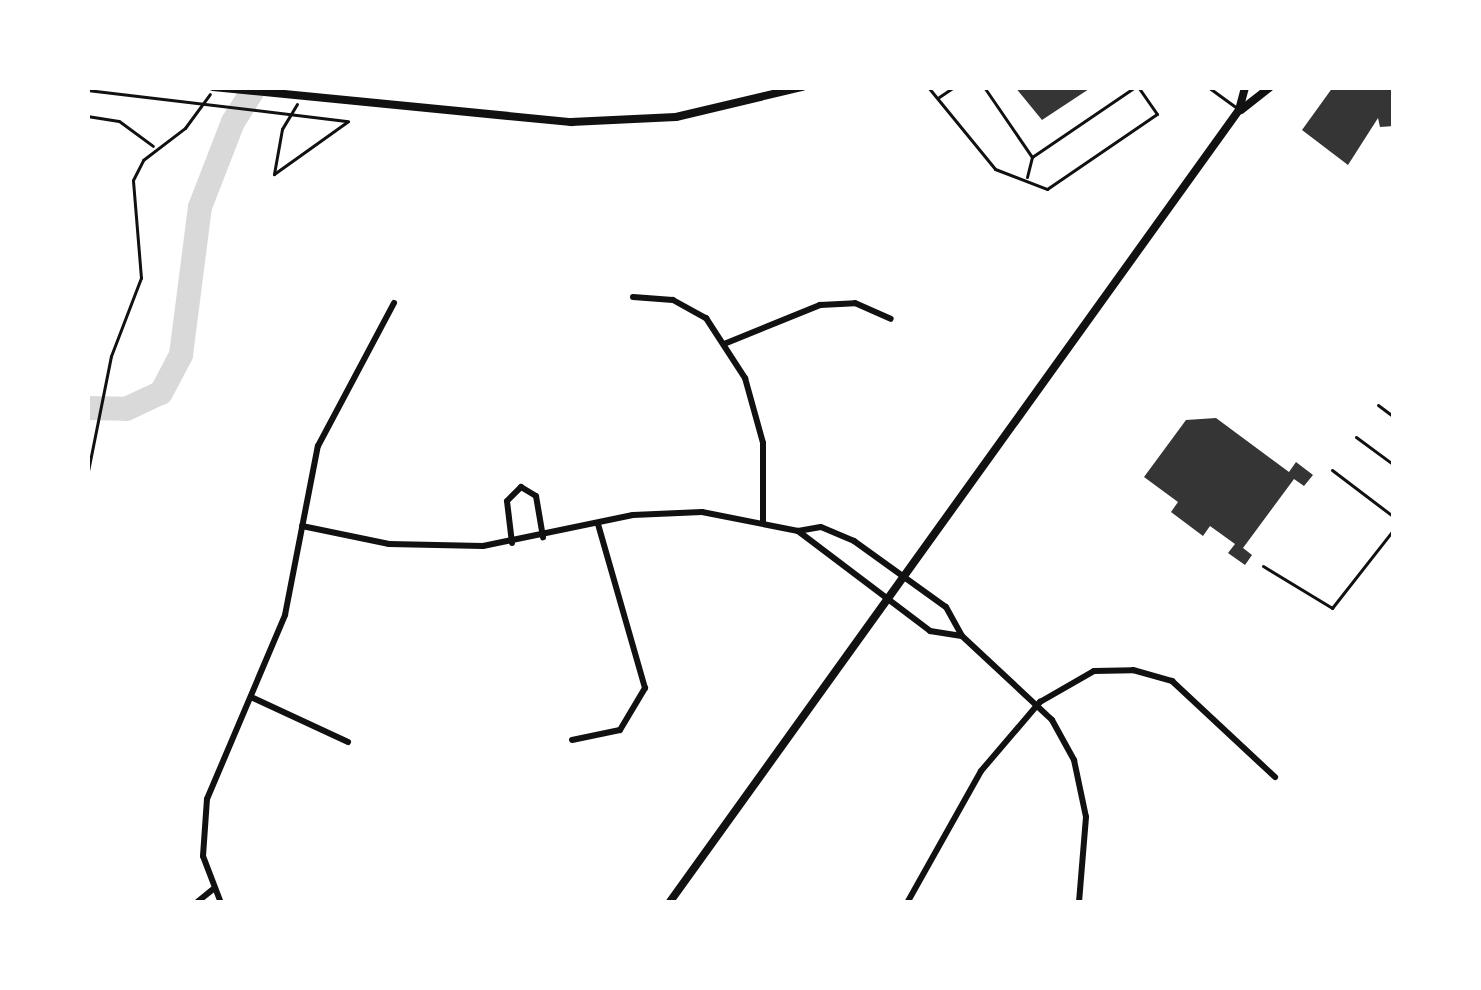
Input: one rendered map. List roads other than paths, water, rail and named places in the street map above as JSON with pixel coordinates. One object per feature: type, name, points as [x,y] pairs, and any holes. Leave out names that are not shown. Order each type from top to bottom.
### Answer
[{"type":"main road","points":[[213,87],[590,122],[694,114],[802,87]]},
{"type":"main road","points":[[1239,110],[1245,87]]},
{"type":"main road","points":[[669,903],[1239,110],[1270,87]]},
{"type":"street","points":[[633,297],[695,310],[724,344],[755,404],[763,522]]},
{"type":"street","points":[[220,903],[203,856],[206,799],[285,615],[328,421],[394,303]]},
{"type":"street","points":[[724,344],[835,303],[891,319]]},
{"type":"street","points":[[512,543],[507,502],[520,488],[536,496],[543,537]]},
{"type":"street","points":[[302,526],[411,545],[512,543],[670,511],[763,522],[798,531],[930,631],[962,636]]},
{"type":"street","points":[[572,740],[620,730],[645,688],[598,524]]},
{"type":"street","points":[[798,531],[820,527],[906,575],[946,607],[962,636],[1040,702],[1082,790],[1088,842],[1079,903]]},
{"type":"street","points":[[907,903],[960,800],[1040,702],[1094,671],[1156,675],[1204,705],[1275,777]]},
{"type":"street","points":[[251,697],[348,742]]},
{"type":"street","points":[[196,903],[213,889]]},
{"type":"lane","points":[[928,87],[995,170],[1047,189],[1157,114],[1137,87],[1032,158],[1026,178]]},
{"type":"lane","points":[[937,98],[954,87]]},
{"type":"lane","points":[[984,87],[1032,158]]},
{"type":"lane","points":[[1208,87],[1239,110]]},
{"type":"lane","points":[[1378,405],[1394,417]]},
{"type":"lane","points":[[1356,437],[1394,465]]},
{"type":"lane","points":[[1332,470],[1394,517]]},
{"type":"lane","points":[[1264,566],[1321,608],[1332,608],[1394,529]]},
{"type":"waterway","points":[[87,408],[126,409],[161,393],[181,355],[200,207],[233,122],[255,87]]}]
